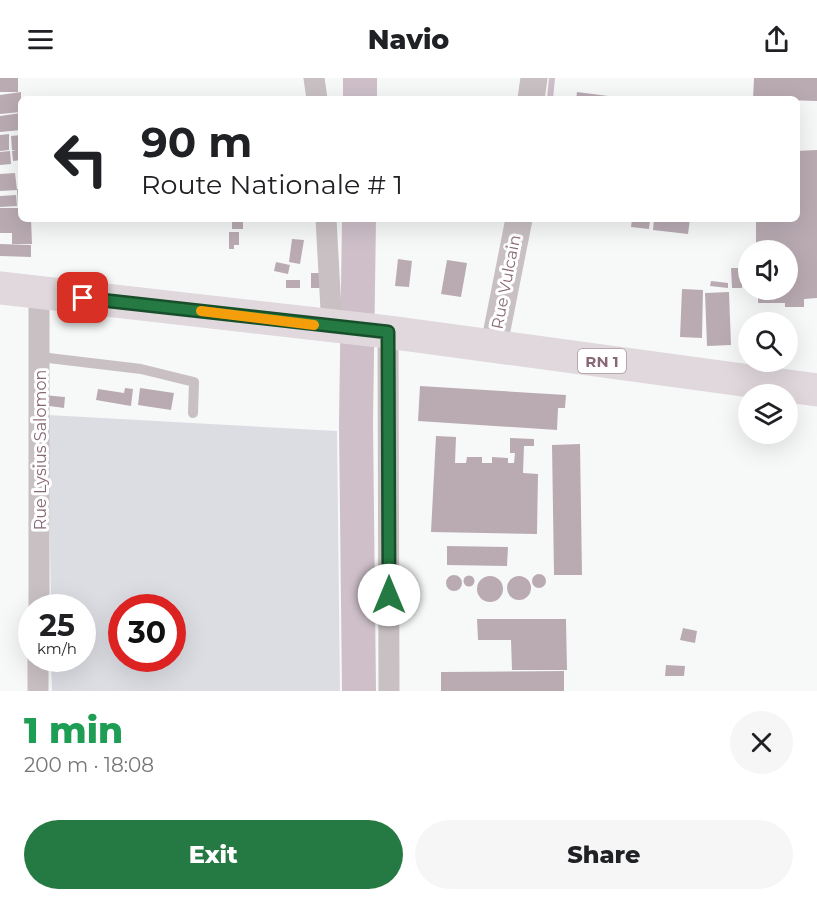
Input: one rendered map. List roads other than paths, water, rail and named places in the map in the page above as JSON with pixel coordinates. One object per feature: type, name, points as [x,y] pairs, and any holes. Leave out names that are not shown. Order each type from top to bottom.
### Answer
[{"type":"main road","name":"RN 1","points":[[0,288],[494,345],[817,390]]},
{"type":"street","points":[[314,78],[317,96]]},
{"type":"street","points":[[531,96],[534,78]]},
{"type":"street","points":[[326,222],[342,329]]},
{"type":"street","name":"Rue Vulcain","points":[[494,345],[518,222]]},
{"type":"street","name":"Rue Lysius Salomon","points":[[39,293],[39,594]]},
{"type":"street","points":[[388,332],[389,691]]},
{"type":"street","points":[[38,672],[38,691]]},
{"type":"lane","points":[[40,357],[141,369],[194,382],[193,413]]},
{"type":"waterway","points":[[360,78],[360,96]]},
{"type":"waterway","points":[[550,96],[552,78]]},
{"type":"waterway","points":[[359,222],[356,423],[359,691]]}]
